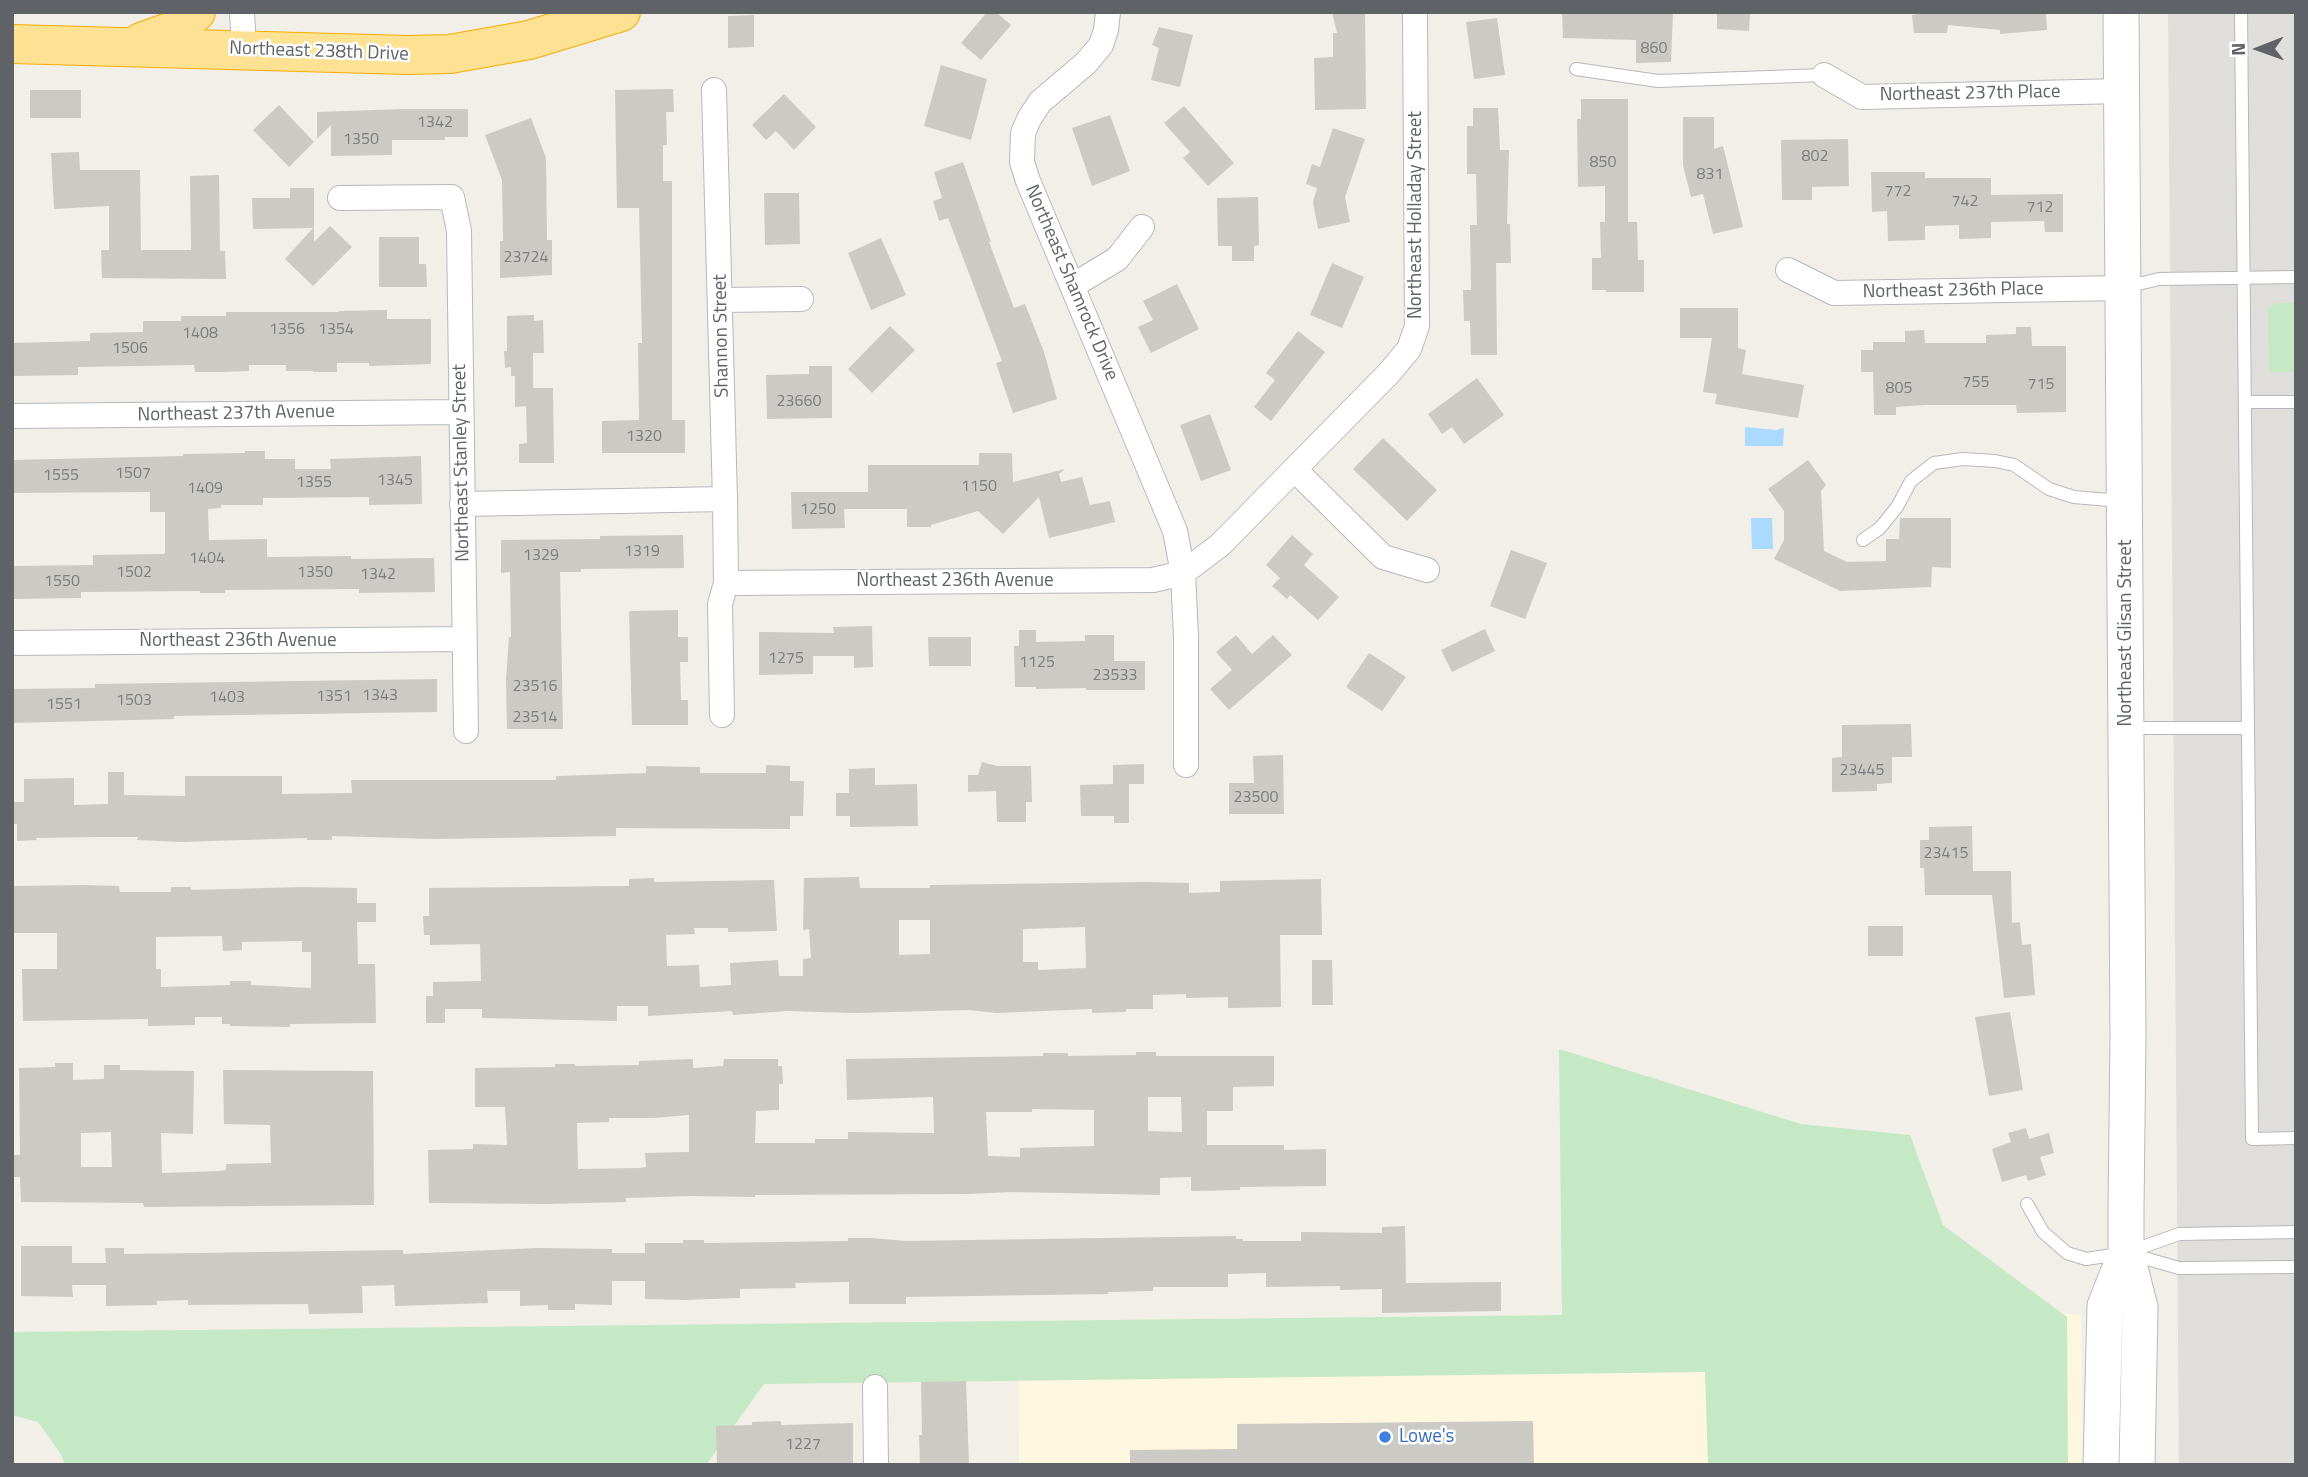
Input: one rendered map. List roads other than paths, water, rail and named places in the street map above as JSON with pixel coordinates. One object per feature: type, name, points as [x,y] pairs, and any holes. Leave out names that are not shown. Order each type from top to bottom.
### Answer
[{"type":"highway","points":[[124,46],[177,29],[196,12]]},
{"type":"highway","name":"Northeast 238th Drive","points":[[12,44],[450,54],[529,40],[621,12]]},
{"type":"main road","name":"Northeast Glisan Street","points":[[2121,12],[2127,728],[2126,1253],[2140,1307],[2137,1465]]},
{"type":"main road","name":"Northeast Glisan Street","points":[[2101,1465],[2105,1307],[2126,1253]]},
{"type":"street","points":[[242,12],[244,50]]},
{"type":"street","name":"Northeast Shamrock Drive","points":[[1108,12],[1107,30],[1101,45],[1086,63],[1040,102],[1029,119],[1023,133],[1022,162],[1175,531],[1182,573],[1186,637],[1186,765]]},
{"type":"street","name":"Northeast Holladay Street","points":[[1182,573],[1220,545],[1389,373],[1409,349],[1417,326],[1415,12]]},
{"type":"street","name":"Northeast 237th Place","points":[[1824,75],[1862,97],[2122,91]]},
{"type":"street","name":"Shannon Street","points":[[714,90],[725,499],[726,583],[720,604],[722,715]]},
{"type":"street","name":"Northeast Stanley Street","points":[[340,198],[452,197],[459,231],[466,731]]},
{"type":"street","points":[[1072,286],[1117,258],[1142,227]]},
{"type":"street","name":"Northeast 236th Place","points":[[1788,270],[1834,293],[2124,288]]},
{"type":"street","points":[[721,300],[801,299]]},
{"type":"street","name":"Northeast 237th Avenue","points":[[12,416],[460,412]]},
{"type":"street","points":[[1295,470],[1383,557],[1427,570]]},
{"type":"street","points":[[462,504],[725,499]]},
{"type":"street","name":"Northeast 236th Avenue","points":[[726,583],[1153,580],[1182,573]]},
{"type":"street","name":"Northeast 236th Avenue","points":[[12,643],[464,639]]},
{"type":"street","points":[[875,1387],[876,1465]]},
{"type":"lane","points":[[2241,12],[2252,1139],[2296,1138]]},
{"type":"lane","points":[[1576,69],[1658,81],[1824,75]]},
{"type":"lane","points":[[2124,288],[2159,279],[2296,277]]},
{"type":"lane","points":[[2245,402],[2296,402]]},
{"type":"lane","points":[[1863,540],[1880,528],[1897,507],[1910,481],[1934,463],[1963,459],[1995,461],[2014,466],[2049,489],[2074,497],[2125,501]]},
{"type":"lane","points":[[2127,728],[2248,728]]},
{"type":"lane","points":[[2027,1203],[2043,1232],[2067,1253],[2086,1259],[2126,1253],[2179,1234],[2296,1232]]},
{"type":"lane","points":[[2126,1253],[2179,1268],[2296,1267]]},
{"type":"water","points":[[1745,427],[1784,429],[1783,446],[1745,446]]},
{"type":"water","points":[[1751,518],[1772,518],[1773,549],[1752,549]]},
{"type":"place","name":"Lowe's","points":[[1385,1437]]}]
